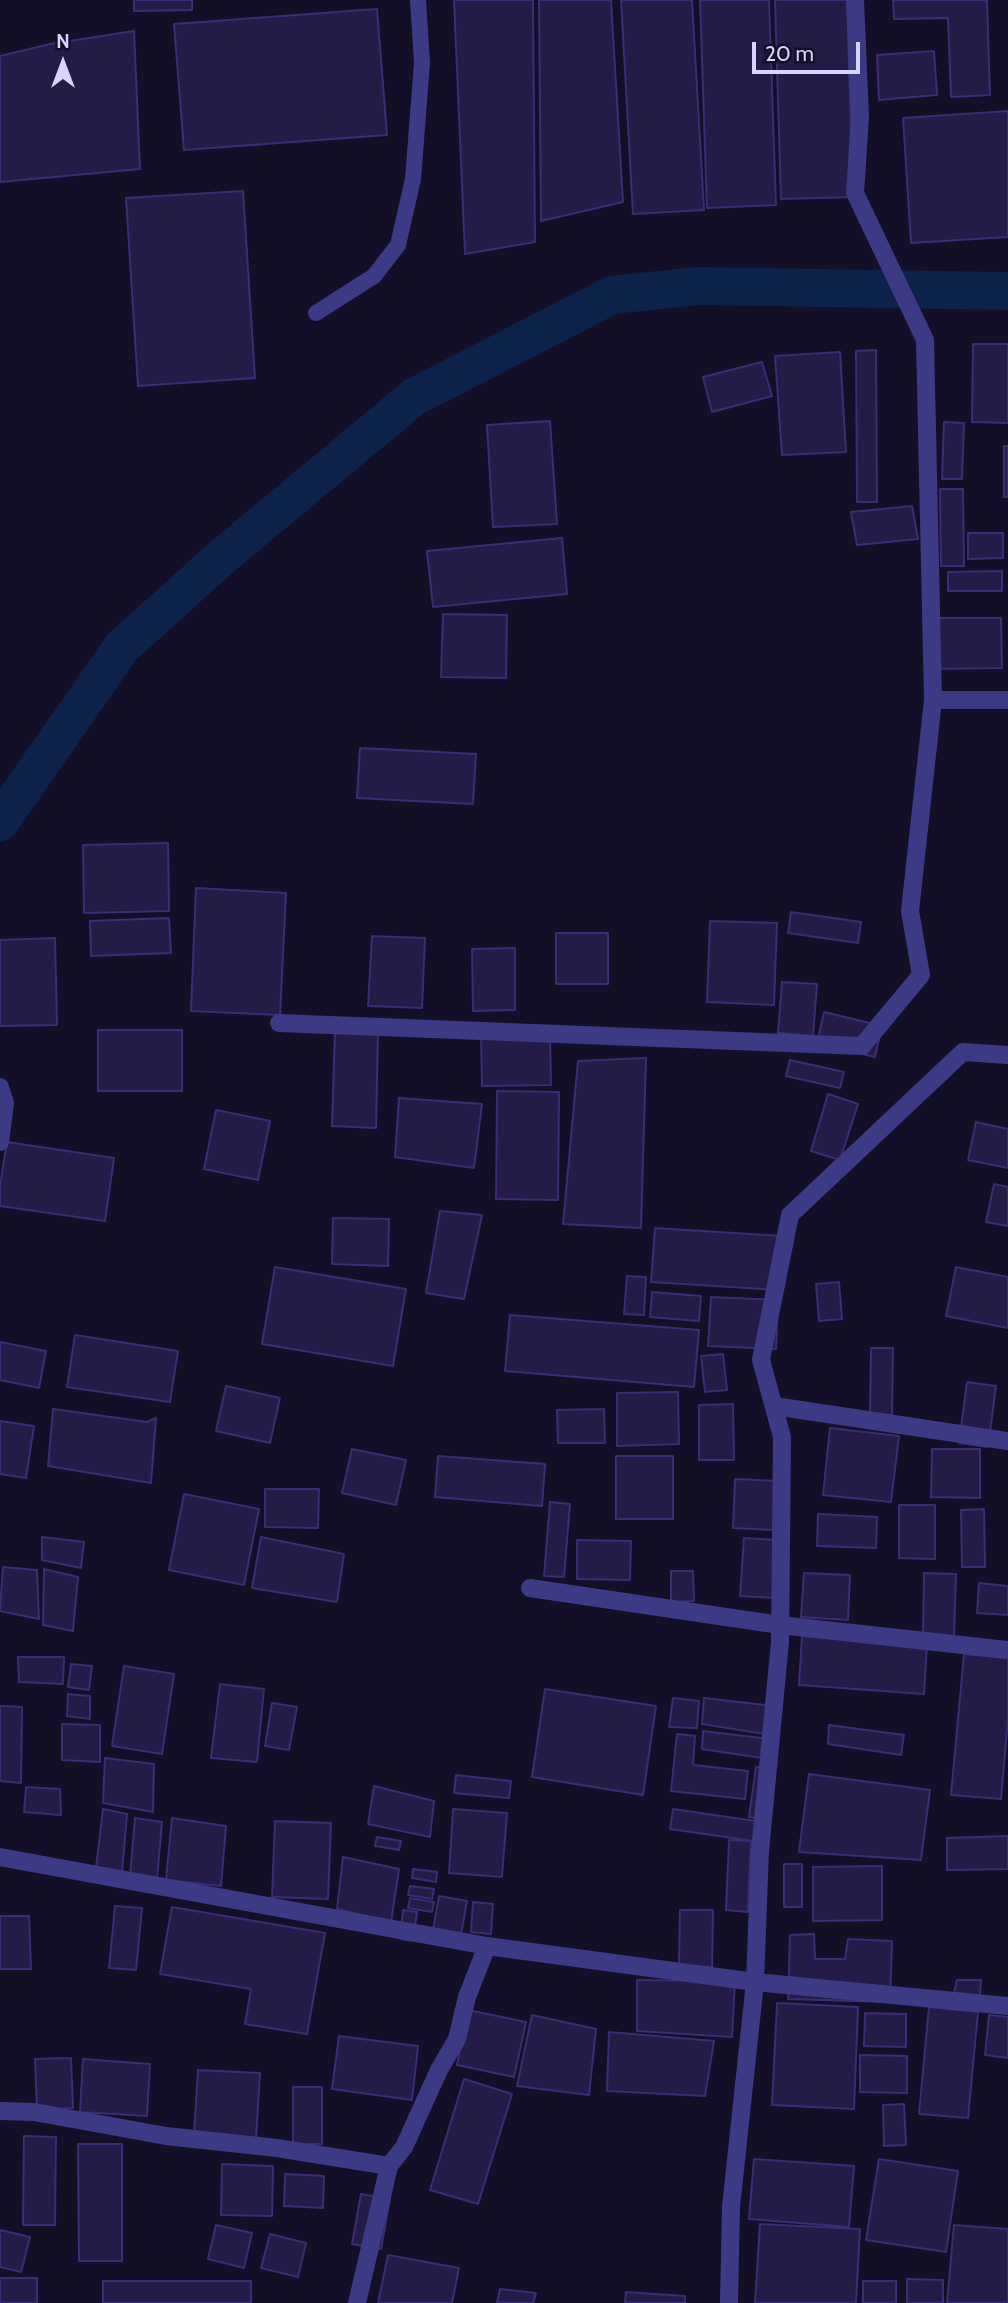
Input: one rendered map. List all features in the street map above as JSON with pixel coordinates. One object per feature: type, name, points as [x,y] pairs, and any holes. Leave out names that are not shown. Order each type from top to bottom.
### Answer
[{"type":"street","points":[[279,1023],[862,1046],[921,975],[910,911],[933,700],[925,340],[855,193],[860,117],[855,0]]},
{"type":"street","points":[[933,700],[1008,700]]},
{"type":"street","points":[[729,2303],[731,2207],[755,1982],[760,1851],[780,1625],[782,1437],[761,1360],[790,1215],[963,1052],[1008,1055]]},
{"type":"street","points":[[0,1087],[5,1103],[0,1142]]},
{"type":"street","points":[[774,1406],[1008,1441]]},
{"type":"street","points":[[530,1588],[780,1625],[1008,1650]]},
{"type":"street","points":[[0,1857],[487,1945],[755,1982],[1008,2006]]},
{"type":"street","points":[[357,2303],[389,2166],[404,2147],[439,2070],[457,2039],[467,1997],[487,1945]]},
{"type":"street","points":[[0,2111],[34,2112],[166,2136],[277,2148],[389,2166]]},
{"type":"lane","points":[[316,313],[374,276],[398,245],[413,179],[422,63],[418,0]]},
{"type":"building","points":[[134,0],[192,0],[192,10],[134,11]]},
{"type":"building","points":[[454,0],[533,0],[535,242],[465,254]]},
{"type":"building","points":[[539,0],[611,0],[623,202],[541,221]]},
{"type":"building","points":[[621,0],[692,0],[704,210],[633,214]]},
{"type":"building","points":[[700,0],[769,0],[776,205],[707,208]]},
{"type":"building","points":[[775,0],[847,0],[853,197],[781,199]]},
{"type":"building","points":[[893,0],[987,0],[990,95],[951,97],[948,18],[894,19]]},
{"type":"building","points":[[377,9],[387,135],[184,150],[174,24]]},
{"type":"building","points":[[134,31],[140,169],[0,182],[0,56],[50,44]]},
{"type":"building","points":[[934,51],[937,95],[879,100],[877,55]]},
{"type":"building","points":[[1008,111],[1008,237],[911,243],[903,118]]},
{"type":"building","points":[[243,191],[255,378],[138,386],[126,198]]},
{"type":"building","points":[[973,344],[1008,344],[1008,423],[972,422]]},
{"type":"building","points":[[876,350],[877,502],[857,502],[856,351]]},
{"type":"building","points":[[840,352],[846,452],[782,455],[775,356]]},
{"type":"building","points":[[762,362],[772,396],[712,412],[703,377]]},
{"type":"building","points":[[550,421],[557,524],[493,527],[487,425]]},
{"type":"building","points":[[944,422],[964,423],[962,479],[942,479]]},
{"type":"building","points":[[1004,446],[1008,446],[1008,497],[1004,497]]},
{"type":"building","points":[[940,489],[963,489],[964,566],[941,566]]},
{"type":"building","points":[[912,506],[918,539],[857,545],[851,512]]},
{"type":"building","points":[[968,533],[1003,533],[1003,558],[968,559]]},
{"type":"building","points":[[562,538],[567,594],[433,607],[427,551]]},
{"type":"building","points":[[1002,571],[1002,591],[948,591],[948,572]]},
{"type":"building","points":[[443,614],[507,615],[506,678],[441,677]]},
{"type":"building","points":[[927,618],[1001,618],[1002,668],[928,669]]},
{"type":"building","points":[[360,748],[476,754],[473,804],[357,798]]},
{"type":"building","points":[[168,843],[169,911],[84,913],[83,845]]},
{"type":"building","points":[[196,888],[286,893],[280,1015],[191,1011]]},
{"type":"building","points":[[791,912],[861,922],[858,943],[788,933]]},
{"type":"building","points":[[169,918],[171,953],[91,956],[90,921]]},
{"type":"building","points":[[710,921],[777,923],[774,1005],[707,1002]]},
{"type":"building","points":[[556,933],[608,933],[608,984],[556,984]]},
{"type":"building","points":[[372,936],[425,938],[422,1008],[368,1006]]},
{"type":"building","points":[[55,938],[57,1025],[0,1026],[0,940]]},
{"type":"building","points":[[515,948],[515,1010],[473,1011],[472,949]]},
{"type":"building","points":[[782,982],[817,984],[813,1036],[778,1033]]},
{"type":"building","points":[[824,1012],[882,1026],[875,1057],[817,1043]]},
{"type":"building","points":[[335,1029],[378,1030],[376,1128],[332,1126]]},
{"type":"building","points":[[98,1030],[182,1030],[182,1091],[98,1091]]},
{"type":"building","points":[[550,1033],[551,1085],[482,1086],[481,1035]]},
{"type":"building","points":[[646,1058],[641,1228],[563,1224],[578,1061]]},
{"type":"building","points":[[790,1060],[844,1072],[840,1088],[786,1076]]},
{"type":"building","points":[[497,1091],[559,1092],[558,1200],[496,1199]]},
{"type":"building","points":[[828,1094],[858,1104],[840,1160],[811,1151]]},
{"type":"building","points":[[399,1098],[482,1104],[474,1168],[395,1157]]},
{"type":"building","points":[[216,1110],[270,1121],[258,1180],[204,1169]]},
{"type":"building","points":[[976,1122],[1008,1129],[1008,1168],[968,1160]]},
{"type":"building","points":[[7,1142],[114,1158],[105,1221],[0,1206],[0,1186]]},
{"type":"building","points":[[994,1184],[1008,1187],[1008,1226],[986,1222]]},
{"type":"building","points":[[440,1211],[482,1215],[464,1299],[426,1293]]},
{"type":"building","points":[[333,1218],[389,1219],[388,1266],[332,1264]]},
{"type":"building","points":[[655,1228],[782,1236],[778,1290],[651,1282]]},
{"type":"building","points":[[275,1267],[406,1289],[393,1366],[262,1344]]},
{"type":"building","points":[[956,1267],[1008,1277],[1008,1328],[946,1316]]},
{"type":"building","points":[[627,1276],[646,1277],[644,1315],[624,1314]]},
{"type":"building","points":[[839,1282],[842,1319],[819,1321],[816,1284]]},
{"type":"building","points":[[652,1292],[701,1296],[699,1321],[650,1317]]},
{"type":"building","points":[[711,1297],[778,1300],[776,1349],[708,1346]]},
{"type":"building","points":[[510,1315],[699,1330],[694,1387],[505,1371]]},
{"type":"building","points":[[75,1335],[178,1351],[170,1402],[67,1387]]},
{"type":"building","points":[[0,1342],[46,1351],[39,1388],[0,1380]]},
{"type":"building","points":[[871,1348],[893,1348],[892,1415],[870,1415]]},
{"type":"building","points":[[723,1354],[727,1390],[705,1392],[701,1356]]},
{"type":"building","points":[[967,1382],[996,1386],[988,1447],[959,1443]]},
{"type":"building","points":[[226,1386],[280,1398],[270,1443],[216,1431]]},
{"type":"building","points":[[678,1392],[679,1444],[617,1446],[617,1393]]},
{"type":"building","points":[[733,1404],[734,1460],[699,1460],[699,1405]]},
{"type":"building","points":[[53,1409],[147,1422],[156,1418],[151,1483],[48,1466]]},
{"type":"building","points":[[604,1409],[605,1443],[558,1443],[557,1410]]},
{"type":"building","points":[[0,1421],[34,1426],[26,1478],[0,1474]]},
{"type":"building","points":[[830,1428],[899,1436],[891,1502],[823,1495]]},
{"type":"building","points":[[352,1449],[406,1460],[396,1505],[342,1493]]},
{"type":"building","points":[[932,1449],[980,1449],[980,1498],[931,1497]]},
{"type":"building","points":[[438,1456],[545,1464],[542,1506],[435,1497]]},
{"type":"building","points":[[616,1456],[673,1456],[673,1519],[616,1519]]},
{"type":"building","points":[[735,1479],[777,1481],[773,1530],[733,1528]]},
{"type":"building","points":[[265,1489],[319,1489],[318,1528],[265,1527]]},
{"type":"building","points":[[184,1494],[259,1509],[244,1585],[169,1570]]},
{"type":"building","points":[[550,1502],[570,1504],[564,1577],[544,1576]]},
{"type":"building","points":[[899,1505],[935,1505],[935,1559],[899,1558]]},
{"type":"building","points":[[984,1509],[985,1567],[962,1567],[961,1510]]},
{"type":"building","points":[[818,1514],[877,1517],[876,1548],[817,1546]]},
{"type":"building","points":[[42,1537],[84,1542],[81,1568],[42,1560]]},
{"type":"building","points":[[261,1537],[344,1554],[337,1602],[252,1588]]},
{"type":"building","points":[[744,1538],[778,1540],[775,1598],[740,1596]]},
{"type":"building","points":[[577,1540],[631,1541],[630,1580],[577,1579]]},
{"type":"building","points":[[3,1567],[37,1570],[39,1619],[0,1611]]},
{"type":"building","points":[[44,1569],[78,1577],[73,1631],[43,1625]]},
{"type":"building","points":[[671,1571],[693,1571],[694,1601],[671,1602]]},
{"type":"building","points":[[804,1573],[850,1575],[848,1620],[801,1617]]},
{"type":"building","points":[[924,1573],[956,1574],[954,1637],[923,1636]]},
{"type":"building","points":[[979,1583],[1008,1586],[1008,1615],[977,1613]]},
{"type":"building","points":[[802,1636],[927,1645],[924,1694],[799,1685]]},
{"type":"building","points":[[964,1654],[1008,1658],[1008,1719],[1001,1799],[951,1795]]},
{"type":"building","points":[[18,1657],[64,1657],[63,1684],[19,1682]]},
{"type":"building","points":[[71,1664],[92,1666],[89,1690],[68,1687]]},
{"type":"building","points":[[124,1666],[174,1674],[162,1754],[112,1746]]},
{"type":"building","points":[[220,1684],[264,1689],[257,1762],[211,1758]]},
{"type":"building","points":[[545,1689],[656,1706],[643,1795],[532,1777]]},
{"type":"building","points":[[68,1694],[90,1696],[90,1719],[67,1716]]},
{"type":"building","points":[[673,1698],[699,1701],[697,1728],[669,1727]]},
{"type":"building","points":[[704,1698],[782,1707],[777,1736],[702,1724]]},
{"type":"building","points":[[272,1703],[297,1707],[289,1750],[265,1746]]},
{"type":"building","points":[[0,1706],[22,1707],[21,1783],[0,1781]]},
{"type":"building","points":[[62,1724],[100,1725],[100,1762],[62,1760]]},
{"type":"building","points":[[829,1725],[904,1735],[901,1755],[828,1744]]},
{"type":"building","points":[[703,1731],[778,1740],[775,1760],[702,1749]]},
{"type":"building","points":[[677,1734],[695,1736],[693,1765],[748,1771],[745,1799],[671,1791]]},
{"type":"building","points":[[105,1758],[154,1764],[153,1812],[103,1803]]},
{"type":"building","points":[[756,1767],[774,1768],[766,1820],[749,1817]]},
{"type":"building","points":[[809,1774],[930,1790],[921,1860],[799,1852]]},
{"type":"building","points":[[456,1775],[511,1781],[509,1798],[454,1793]]},
{"type":"building","points":[[374,1786],[434,1801],[430,1837],[368,1824]]},
{"type":"building","points":[[26,1787],[60,1789],[61,1815],[24,1812]]},
{"type":"building","points":[[103,1809],[127,1814],[122,1873],[96,1868]]},
{"type":"building","points":[[453,1809],[507,1813],[502,1877],[449,1873]]},
{"type":"building","points":[[673,1809],[769,1823],[767,1843],[670,1829]]},
{"type":"building","points":[[135,1818],[162,1822],[157,1879],[130,1877]]},
{"type":"building","points":[[172,1818],[226,1826],[221,1886],[166,1880]]},
{"type":"building","points":[[275,1821],[331,1823],[328,1899],[272,1897]]},
{"type":"building","points":[[1008,1836],[1008,1869],[947,1870],[947,1838]]},
{"type":"building","points":[[377,1837],[401,1841],[399,1850],[375,1846]]},
{"type":"building","points":[[729,1840],[751,1841],[748,1912],[726,1910]]},
{"type":"building","points":[[343,1857],[399,1869],[391,1922],[337,1909]]},
{"type":"building","points":[[784,1864],[802,1864],[802,1907],[784,1907]]},
{"type":"building","points":[[882,1866],[882,1920],[813,1921],[813,1867]]},
{"type":"building","points":[[413,1869],[437,1872],[436,1882],[412,1878]]},
{"type":"building","points":[[410,1886],[434,1889],[432,1899],[408,1895]]},
{"type":"building","points":[[439,1896],[467,1901],[461,1935],[433,1930]]},
{"type":"building","points":[[410,1898],[434,1902],[432,1912],[408,1908]]},
{"type":"building","points":[[473,1902],[493,1904],[491,1934],[471,1932]]},
{"type":"building","points":[[115,1906],[142,1908],[136,1970],[109,1968]]},
{"type":"building","points":[[172,1907],[325,1933],[307,2034],[245,2024],[251,1989],[160,1974]]},
{"type":"building","points":[[403,1910],[417,1912],[413,1941],[400,1939]]},
{"type":"building","points":[[680,1910],[713,1910],[712,1967],[679,1966]]},
{"type":"building","points":[[0,1916],[29,1916],[31,1969],[0,1969]]},
{"type":"building","points":[[814,1934],[815,1959],[845,1959],[848,1939],[892,1941],[890,2002],[788,1999],[790,1935]]},
{"type":"building","points":[[637,1980],[735,1981],[732,2037],[637,2031]]},
{"type":"building","points":[[957,1980],[981,1980],[979,2008],[951,2005]]},
{"type":"building","points":[[777,2003],[858,2007],[854,2109],[772,2105]]},
{"type":"building","points":[[929,2007],[978,2012],[968,2118],[919,2114]]},
{"type":"building","points":[[468,2010],[526,2022],[514,2077],[457,2065]]},
{"type":"building","points":[[865,2013],[906,2014],[906,2047],[864,2046]]},
{"type":"building","points":[[532,2015],[596,2029],[589,2095],[517,2086]]},
{"type":"building","points":[[989,2015],[1008,2017],[1008,2058],[985,2055]]},
{"type":"building","points":[[609,2032],[714,2041],[705,2096],[607,2091]]},
{"type":"building","points":[[339,2036],[418,2046],[412,2100],[332,2089]]},
{"type":"building","points":[[860,2055],[907,2056],[907,2093],[860,2092]]},
{"type":"building","points":[[71,2058],[73,2108],[37,2110],[35,2059]]},
{"type":"building","points":[[83,2059],[150,2064],[147,2116],[80,2112]]},
{"type":"building","points":[[198,2070],[260,2073],[256,2138],[194,2134]]},
{"type":"building","points":[[464,2079],[512,2094],[478,2204],[430,2190]]},
{"type":"building","points":[[293,2087],[322,2087],[322,2144],[293,2144]]},
{"type":"building","points":[[904,2104],[906,2145],[884,2146],[883,2105]]},
{"type":"building","points":[[24,2136],[56,2137],[55,2225],[23,2225]]},
{"type":"building","points":[[78,2144],[122,2144],[122,2261],[79,2261]]},
{"type":"building","points":[[754,2159],[854,2166],[849,2227],[749,2219]]},
{"type":"building","points":[[879,2159],[958,2171],[946,2252],[866,2240]]},
{"type":"building","points":[[222,2164],[273,2166],[272,2216],[221,2215]]},
{"type":"building","points":[[285,2174],[324,2176],[323,2208],[284,2206]]},
{"type":"building","points":[[361,2194],[390,2199],[381,2249],[352,2244]]},
{"type":"building","points":[[760,2224],[860,2229],[856,2303],[755,2303]]},
{"type":"building","points":[[216,2225],[252,2233],[244,2268],[208,2259]]},
{"type":"building","points":[[954,2225],[1008,2229],[1008,2303],[947,2303]]},
{"type":"building","points":[[0,2230],[30,2237],[21,2272],[0,2267]]},
{"type":"building","points":[[270,2234],[306,2243],[298,2277],[261,2268]]},
{"type":"building","points":[[388,2255],[459,2268],[452,2303],[378,2303]]},
{"type":"building","points":[[0,2278],[37,2278],[37,2303],[0,2303]]},
{"type":"building","points":[[907,2279],[943,2280],[943,2303],[907,2303]]},
{"type":"building","points":[[103,2281],[251,2281],[251,2303],[103,2303]]},
{"type":"building","points":[[863,2281],[896,2281],[896,2303],[863,2303]]},
{"type":"building","points":[[500,2289],[536,2293],[533,2303],[497,2303]]},
{"type":"building","points":[[626,2292],[685,2296],[685,2303],[625,2303]]},
{"type":"waterway","points":[[0,822],[122,647],[223,556],[414,397],[612,295],[697,286],[1008,291]]}]
